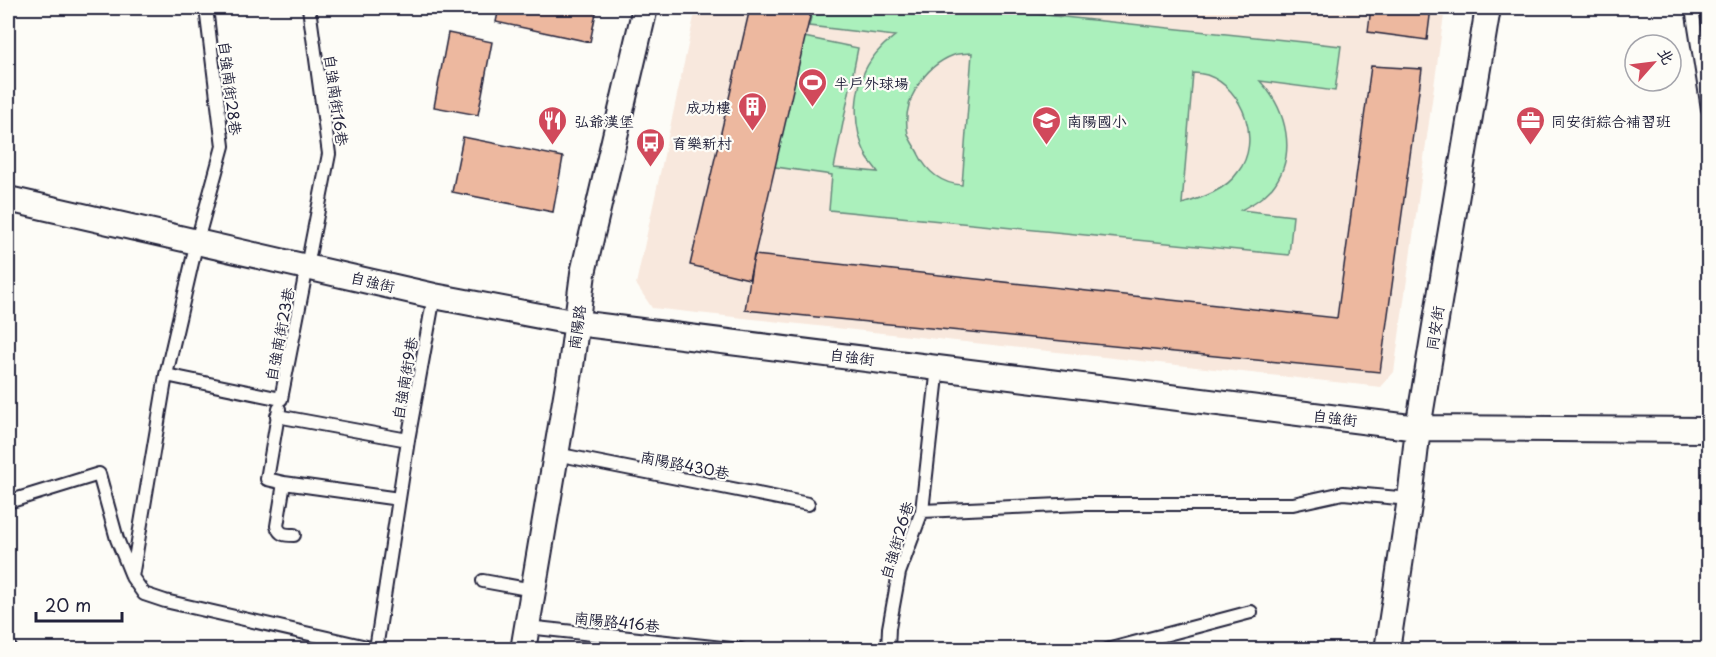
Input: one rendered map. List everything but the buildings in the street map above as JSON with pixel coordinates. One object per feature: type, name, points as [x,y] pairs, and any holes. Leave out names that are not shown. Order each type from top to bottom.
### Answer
[{"type":"street","name":"南陽路","points":[[525,638],[577,323],[583,273],[645,8]]},
{"type":"street","name":"同安街","points":[[1387,650],[1410,499],[1418,428],[1488,8]]},
{"type":"street","name":"自強街","points":[[8,199],[434,296],[577,323],[1418,428],[1708,430]]},
{"type":"lane","name":"自強南街28巷","points":[[132,577],[166,375],[197,241],[223,146],[206,8]]},
{"type":"lane","name":"自強南街16巷","points":[[307,266],[329,154],[309,8]]},
{"type":"lane","points":[[1692,8],[1706,82],[1708,109]]},
{"type":"lane","name":"自強南街23巷","points":[[166,375],[281,399],[307,266]]},
{"type":"lane","name":"自強南街9巷","points":[[277,416],[408,440],[434,296]]},
{"type":"lane","name":"自強街26巷","points":[[888,650],[889,628],[899,573],[922,511],[938,367]]},
{"type":"lane","points":[[281,399],[267,479],[399,499]]},
{"type":"lane","points":[[8,502],[99,474],[117,539],[132,577],[144,594],[165,601],[378,649],[408,440]]},
{"type":"lane","name":"南陽路430巷","points":[[556,454],[808,504]]},
{"type":"lane","points":[[284,483],[277,526],[283,535],[294,535]]},
{"type":"lane","points":[[922,511],[1082,504],[1293,504],[1343,493],[1410,499]]},
{"type":"lane","points":[[483,581],[533,590]]},
{"type":"lane","points":[[1107,650],[1251,612]]},
{"type":"lane","name":"南陽路416巷","points":[[525,638],[741,650]]},
{"type":"lane","points":[[8,644],[11,650]]},
{"type":"shaded area","name":"南陽國小","points":[[696,8],[1445,8],[1394,372],[1381,387],[652,308],[636,284]]},
{"type":"green space","points":[[813,8],[978,8],[1341,46],[1335,91],[1260,81],[1277,105],[1283,119],[1287,147],[1285,161],[1272,188],[1241,210],[1293,216],[1289,255],[829,210],[832,175],[769,166],[794,35],[858,48],[834,168],[878,172],[867,157],[862,143],[856,115],[857,100],[859,86],[871,60],[895,36],[809,26]],"holes":[[[972,53],[962,185],[942,180],[926,167],[909,137],[907,122],[912,98],[924,76],[943,60],[956,54]],[[1193,73],[1207,75],[1231,91],[1245,117],[1248,146],[1245,160],[1227,184],[1205,196],[1182,204]]]},
{"type":"place","name":"半戶外球場","points":[[813,108]]},
{"type":"place","name":"成功樓","points":[[752,132]]},
{"type":"place","name":"弘爺漢堡","points":[[553,146]]},
{"type":"place","name":"南陽國小","points":[[1046,146]]},
{"type":"place","name":"同安街綜合補習班","points":[[1530,146]]},
{"type":"place","name":"育樂新村","points":[[651,168]]}]
